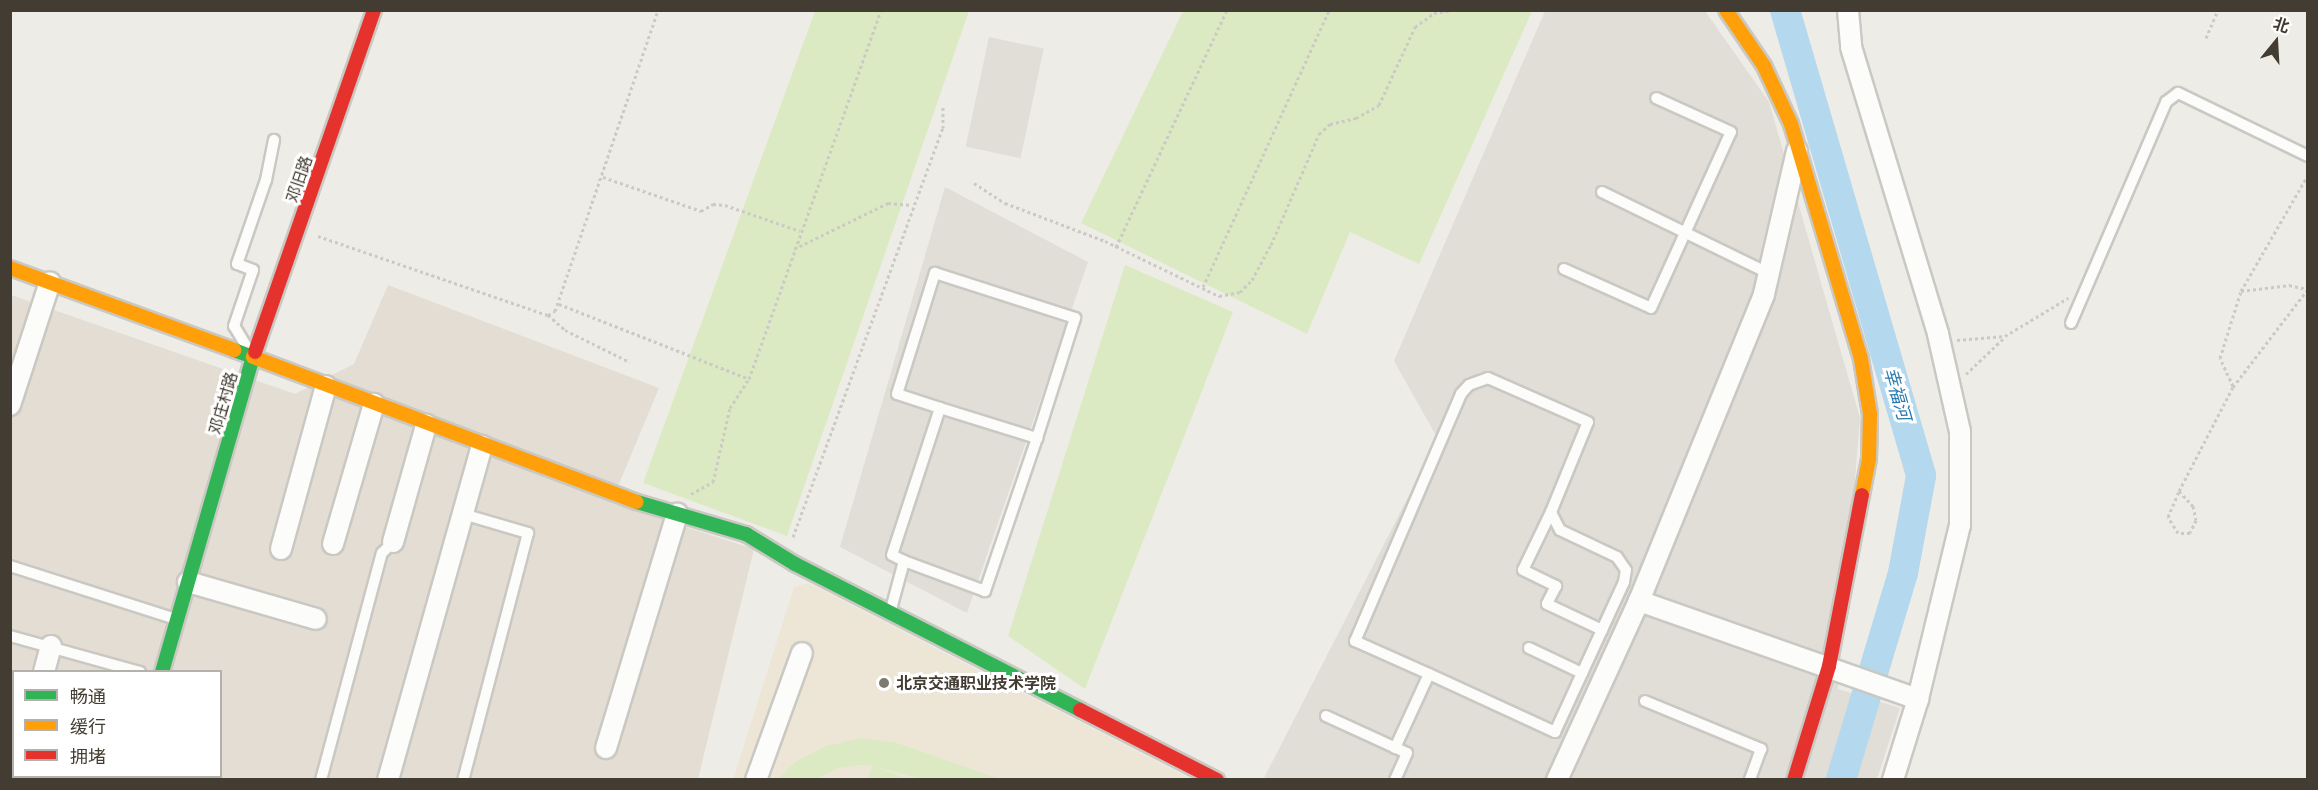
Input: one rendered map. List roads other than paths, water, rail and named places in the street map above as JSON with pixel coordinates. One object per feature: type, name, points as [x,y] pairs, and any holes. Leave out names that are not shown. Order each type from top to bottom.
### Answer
[{"type":"street","name":"邓旧路","points":[[253,357],[374,10]]},
{"type":"street","points":[[1726,10],[1764,66],[1797,144],[1862,359],[1870,414],[1869,459],[1829,666],[1794,780]]},
{"type":"street","points":[[1848,10],[1851,47],[1940,341],[1960,432],[1960,525],[1918,699],[1893,780]]},
{"type":"street","points":[[1557,780],[1639,600],[1770,274],[1797,144]]},
{"type":"street","name":"邓庄村路","points":[[10,268],[253,357],[163,670]]},
{"type":"street","points":[[10,405],[50,282]]},
{"type":"street","points":[[253,357],[482,446],[677,514],[746,534],[786,559],[1217,780]]},
{"type":"street","points":[[280,549],[326,386]]},
{"type":"street","points":[[333,544],[374,404]]},
{"type":"street","points":[[393,542],[426,424]]},
{"type":"street","points":[[388,780],[482,446]]},
{"type":"street","points":[[606,748],[677,514]]},
{"type":"street","points":[[188,582],[316,619]]},
{"type":"street","points":[[1639,600],[1918,699]]},
{"type":"street","points":[[45,670],[51,646]]},
{"type":"street","points":[[756,780],[802,653]]},
{"type":"lane","points":[[2071,323],[2166,102],[2178,93],[2307,156]]},
{"type":"lane","points":[[1564,269],[1651,308],[1731,132],[1656,98]]},
{"type":"lane","points":[[253,357],[234,326],[253,270],[237,264],[266,180],[274,140]]},
{"type":"lane","points":[[1602,192],[1770,274]]},
{"type":"lane","points":[[940,408],[892,555],[985,591],[1037,438],[1075,318],[935,273],[897,394],[1037,438]]},
{"type":"lane","points":[[1551,512],[1560,530],[1617,557],[1626,570],[1602,630],[1555,732],[1355,641],[1461,394],[1469,386],[1488,378],[1588,422],[1551,512],[1523,570],[1556,586],[1547,604],[1602,630]]},
{"type":"lane","points":[[463,514],[528,533],[464,780]]},
{"type":"lane","points":[[321,780],[382,553],[393,542]]},
{"type":"lane","points":[[890,613],[904,561]]},
{"type":"lane","points":[[10,566],[177,620]]},
{"type":"lane","points":[[10,636],[133,670]]},
{"type":"lane","points":[[1529,648],[1582,673]]},
{"type":"lane","points":[[1395,748],[1429,674]]},
{"type":"lane","points":[[1645,701],[1761,749],[1750,780]]},
{"type":"lane","points":[[1326,716],[1407,753],[1395,780]]},
{"type":"waterway","name":"幸福河","points":[[1785,10],[1921,476],[1903,573],[1841,780]]},
{"type":"place","name":"北京交通职业技术学院","points":[[884,683]]}]
